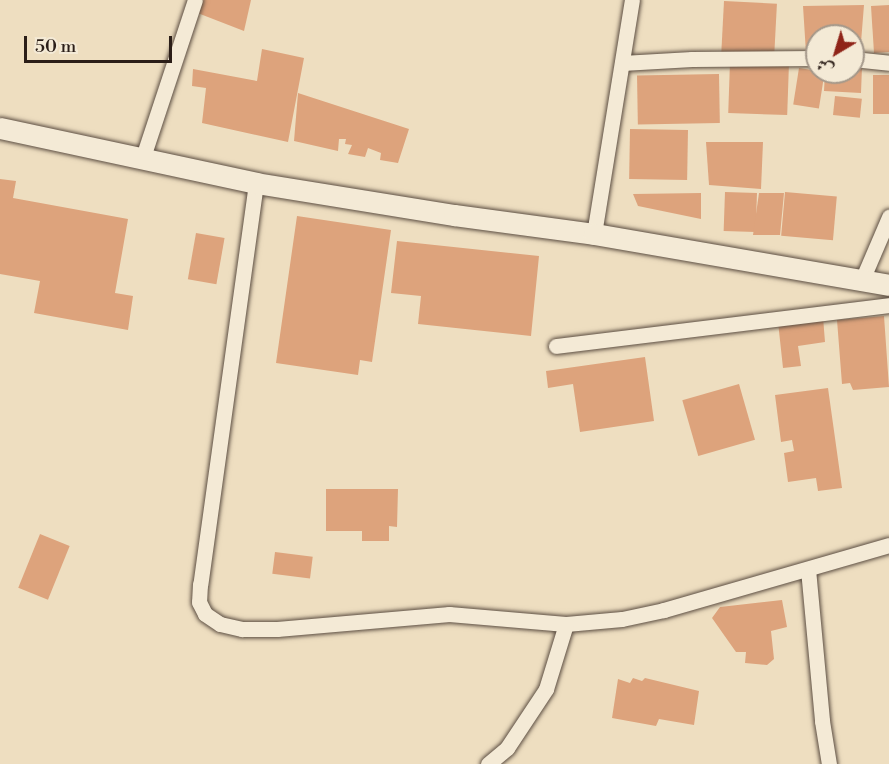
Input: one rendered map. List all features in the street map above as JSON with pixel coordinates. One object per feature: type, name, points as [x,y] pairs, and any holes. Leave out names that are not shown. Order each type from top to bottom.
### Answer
[{"type":"street","points":[[143,157],[195,0]]},
{"type":"street","points":[[594,234],[632,0]]},
{"type":"street","points":[[622,63],[692,59],[805,58]]},
{"type":"street","points":[[865,60],[889,63]]},
{"type":"street","points":[[0,128],[256,183],[454,215],[594,234],[889,285]]},
{"type":"street","points":[[256,183],[200,584],[199,602],[206,614],[220,624],[242,629],[277,629],[449,614],[566,624],[622,619],[664,610],[889,545]]},
{"type":"street","points":[[862,280],[889,217]]},
{"type":"street","points":[[556,346],[889,305]]},
{"type":"street","points":[[808,569],[822,721],[829,764]]},
{"type":"street","points":[[488,764],[507,748],[546,689],[566,624]]},
{"type":"building","points":[[198,0],[251,0],[244,31],[195,12]]},
{"type":"building","points":[[724,1],[777,4],[774,56],[721,53]]},
{"type":"building","points":[[864,5],[862,24],[805,24],[805,37],[803,6]]},
{"type":"building","points":[[889,5],[889,52],[874,53],[871,6]]},
{"type":"building","points":[[262,49],[304,58],[288,142],[202,123],[206,88],[192,86],[193,69],[257,81]]},
{"type":"building","points":[[730,62],[789,64],[787,115],[728,113]]},
{"type":"building","points":[[799,68],[805,69],[805,84],[823,84],[819,109],[793,105]]},
{"type":"building","points":[[719,74],[720,123],[638,124],[637,75]]},
{"type":"building","points":[[873,75],[889,75],[889,114],[873,114]]},
{"type":"building","points":[[824,84],[861,84],[861,93],[824,91]]},
{"type":"building","points":[[298,93],[409,129],[398,163],[380,160],[381,153],[368,148],[365,157],[348,154],[352,145],[345,144],[346,139],[339,139],[338,151],[294,141]]},
{"type":"building","points":[[835,96],[862,99],[860,118],[833,115]]},
{"type":"building","points":[[630,129],[688,130],[687,180],[629,179]]},
{"type":"building","points":[[706,142],[763,142],[761,189],[709,185]]},
{"type":"building","points":[[0,179],[16,181],[13,198],[128,219],[115,293],[133,296],[128,330],[34,313],[40,281],[0,274]]},
{"type":"building","points":[[725,192],[757,193],[756,232],[724,231]]},
{"type":"building","points":[[785,192],[837,197],[833,240],[781,236]]},
{"type":"building","points":[[701,193],[701,219],[638,206],[633,194]]},
{"type":"building","points":[[759,193],[784,193],[780,235],[753,235]]},
{"type":"building","points":[[297,216],[391,230],[372,362],[360,360],[358,375],[276,363]]},
{"type":"building","points":[[196,233],[225,238],[216,284],[188,279]]},
{"type":"building","points":[[397,241],[539,256],[531,336],[418,324],[421,296],[391,293]]},
{"type":"building","points":[[884,316],[889,387],[853,390],[850,383],[842,384],[837,320]]},
{"type":"building","points":[[823,317],[825,342],[798,346],[801,366],[783,368],[778,322]]},
{"type":"building","points":[[645,357],[654,421],[580,432],[573,384],[548,388],[546,371]]},
{"type":"building","points":[[739,384],[755,440],[698,456],[682,400]]},
{"type":"building","points":[[828,388],[842,488],[818,491],[816,478],[788,482],[784,453],[794,451],[792,440],[781,442],[775,395]]},
{"type":"building","points":[[326,489],[398,489],[397,527],[389,526],[389,541],[362,541],[362,531],[326,531]]},
{"type":"building","points":[[40,534],[70,546],[48,600],[18,588]]},
{"type":"building","points":[[275,552],[313,557],[310,578],[272,574]]},
{"type":"building","points":[[782,600],[787,627],[771,631],[774,659],[767,665],[745,663],[746,652],[736,652],[712,618],[720,607]]},
{"type":"building","points":[[633,678],[642,681],[645,678],[699,691],[694,725],[659,719],[656,726],[612,718],[618,679],[630,683]]}]
